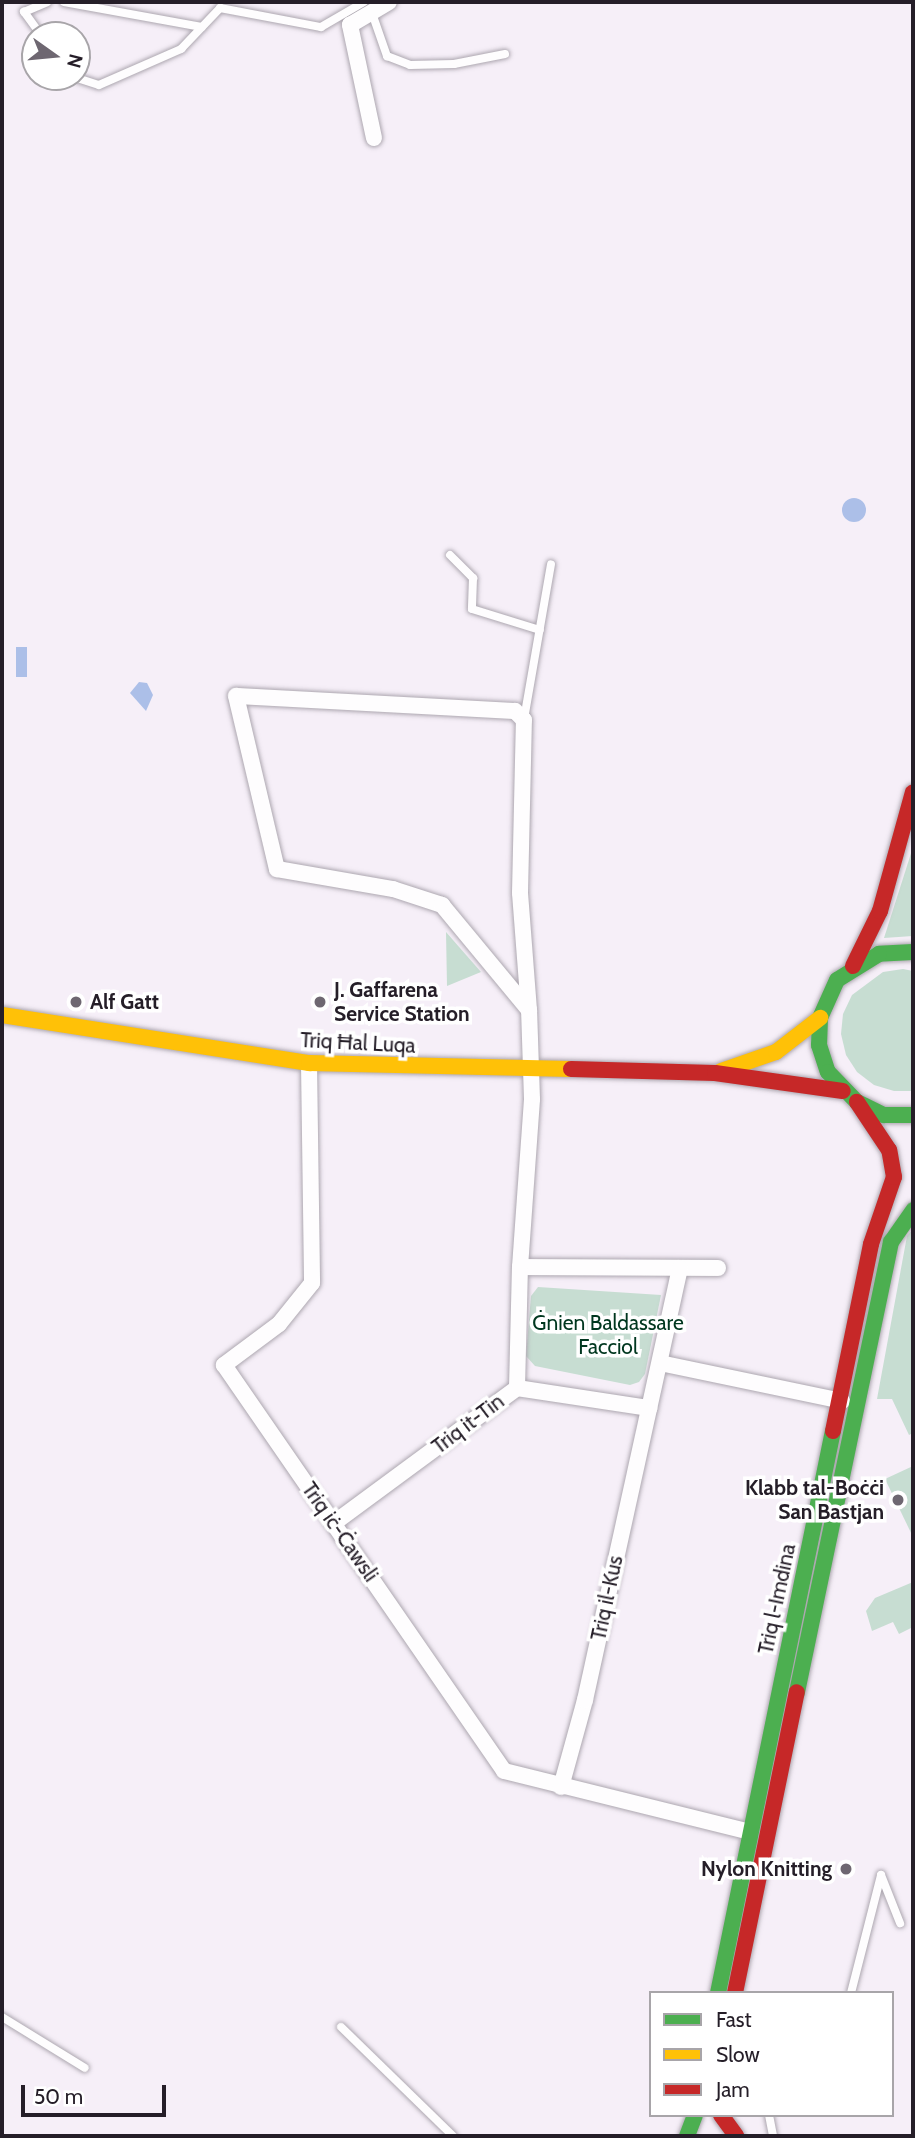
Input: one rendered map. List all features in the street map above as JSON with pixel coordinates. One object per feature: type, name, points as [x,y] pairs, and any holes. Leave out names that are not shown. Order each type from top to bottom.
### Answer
[{"type":"main road","points":[[853,966],[880,911],[913,792]]},
{"type":"main road","points":[[913,952],[878,954],[853,966],[838,980],[820,1018],[819,1045],[828,1072],[843,1091],[857,1102],[905,1116],[913,1136]]},
{"type":"main road","name":"Triq Ħal Luqa","points":[[2,1015],[309,1063],[532,1072],[715,1073],[843,1091]]},
{"type":"main road","name":"Triq Ħal Luqa","points":[[715,1073],[776,1052],[820,1018]]},
{"type":"main road","name":"Triq l-Imdina","points":[[718,1991],[842,1401],[871,1244],[894,1177],[889,1150],[857,1102]]},
{"type":"main road","name":"Triq l-Imdina","points":[[735,1991],[891,1242],[913,1210]]},
{"type":"main road","points":[[687,2136],[694,2117]]},
{"type":"main road","points":[[724,2117],[736,2136]]},
{"type":"street","points":[[374,138],[350,25],[368,8],[389,2]]},
{"type":"street","points":[[524,720],[515,711],[236,696],[277,869],[393,889],[442,905],[529,1010]]},
{"type":"street","name":"Triq it-Tin","points":[[334,1523],[517,1388],[520,1268],[532,1072],[520,893],[524,720]]},
{"type":"street","name":"Triq iċ-Ċawsli","points":[[309,1063],[312,1283],[279,1324],[224,1365],[504,1771],[750,1832]]},
{"type":"street","points":[[520,1268],[718,1268]]},
{"type":"street","name":"Triq il-Kus","points":[[561,1787],[585,1700],[680,1268]]},
{"type":"street","points":[[660,1363],[842,1401]]},
{"type":"street","points":[[517,1388],[650,1408]]},
{"type":"lane","points":[[31,21],[24,12],[47,2]]},
{"type":"lane","points":[[64,2],[202,27]]},
{"type":"lane","points":[[91,82],[99,85],[181,50],[220,8],[321,27],[368,8],[387,56],[410,65],[454,64],[505,54]]},
{"type":"lane","points":[[450,555],[473,578],[472,609],[540,630]]},
{"type":"lane","points":[[524,720],[551,564]]},
{"type":"lane","points":[[852,1991],[881,1875],[900,1923]]},
{"type":"lane","points":[[2,2017],[85,2068]]},
{"type":"lane","points":[[341,2027],[453,2136]]},
{"type":"lane","points":[[769,2117],[773,2136]]},
{"type":"green space","points":[[913,847],[913,936],[884,938]]},
{"type":"green space","points":[[446,932],[481,972],[447,986]]},
{"type":"green space","points":[[903,969],[913,971],[913,1091],[894,1091],[874,1085],[857,1072],[846,1055],[841,1034],[843,1014],[852,995],[883,972]]},
{"type":"green space","points":[[913,1229],[913,1433],[909,1435],[892,1399],[877,1399],[907,1236]]},
{"type":"green space","name":"Ġnien Baldassare Facciol","points":[[538,1287],[661,1295],[645,1374],[639,1382],[630,1385],[535,1366],[526,1356],[531,1296]]},
{"type":"green space","points":[[913,1466],[913,1537],[885,1479]]},
{"type":"green space","points":[[913,1582],[913,1627],[899,1634],[893,1622],[872,1631],[866,1611],[875,1598]]},
{"type":"water","points":[[854,498],[865,505],[866,510],[859,521],[854,522],[843,515],[842,510],[849,499]]},
{"type":"water","points":[[16,647],[27,647],[27,677],[16,677]]},
{"type":"water","points":[[139,682],[147,683],[153,695],[146,711],[130,693]]},
{"type":"traffic: fast","points":[[913,952],[879,954],[837,980],[820,1018],[819,1045],[828,1072],[857,1102],[884,1115],[913,1115]]},
{"type":"traffic: fast","points":[[797,1692],[891,1242],[913,1210]]},
{"type":"traffic: fast","points":[[718,1991],[833,1431]]},
{"type":"traffic: fast","points":[[687,2136],[694,2117]]},
{"type":"traffic: slow","points":[[2,1015],[309,1063],[571,1069]]},
{"type":"traffic: slow","points":[[721,1071],[776,1052],[820,1018]]},
{"type":"traffic: jam","points":[[853,966],[880,911],[913,792]]},
{"type":"traffic: jam","points":[[571,1069],[715,1073],[843,1091]]},
{"type":"traffic: jam","points":[[833,1431],[871,1244],[894,1177],[889,1150],[857,1102]]},
{"type":"traffic: jam","points":[[735,1991],[797,1692]]},
{"type":"traffic: jam","points":[[722,2117],[736,2136]]},
{"type":"place","name":"Alf Gatt","points":[[76,1002]]},
{"type":"place","name":"J. Gaffarena Service Station","points":[[320,1002]]},
{"type":"place","name":"Klabb tal-Boċċi San Bastjan","points":[[898,1500]]},
{"type":"place","name":"Nylon Knitting","points":[[846,1869]]}]
